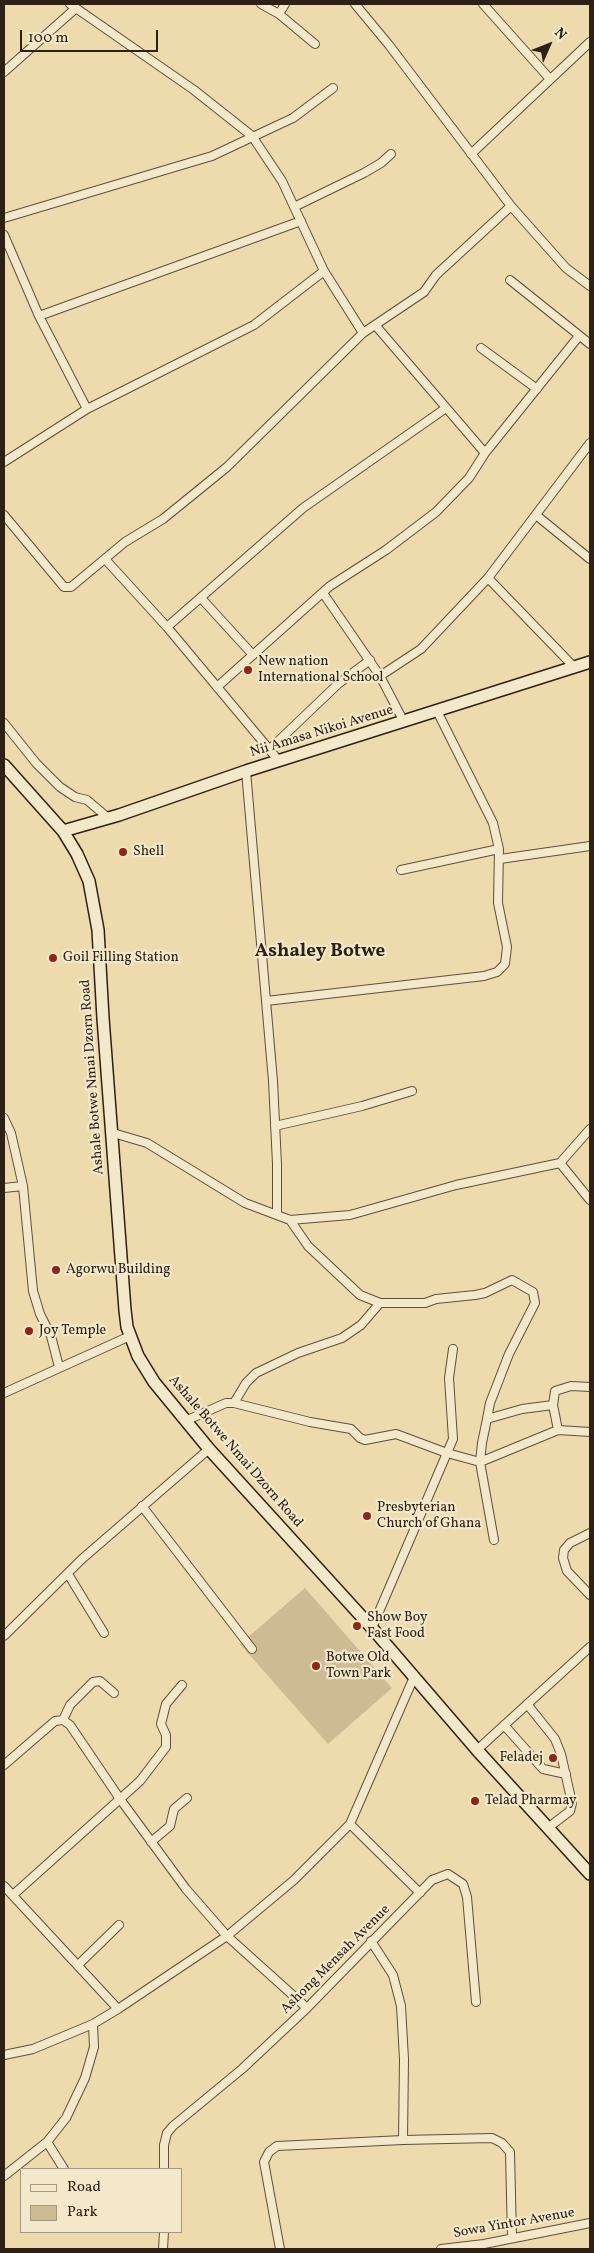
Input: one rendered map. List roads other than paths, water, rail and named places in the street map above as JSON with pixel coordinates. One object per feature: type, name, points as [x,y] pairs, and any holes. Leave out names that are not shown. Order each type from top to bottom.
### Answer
[{"type":"main road","name":"Nii Amasa Nikoi Avenue","points":[[62,831],[590,662]]},
{"type":"main road","name":"Ashale Botwe Nmai Dzorn Road","points":[[4,766],[62,831],[86,870],[98,930],[113,1133],[118,1243],[125,1310],[130,1336],[144,1367],[208,1449],[372,1628],[477,1750],[590,1874]]},
{"type":"street","points":[[261,4],[279,14],[315,44]]},
{"type":"street","points":[[279,14],[285,4]]},
{"type":"street","points":[[355,4],[389,45],[511,206],[566,268],[590,286]]},
{"type":"street","points":[[483,4],[550,79]]},
{"type":"street","points":[[4,72],[73,6],[194,90],[252,136],[282,182],[324,271],[364,333]]},
{"type":"street","points":[[471,154],[590,42]]},
{"type":"street","points":[[4,218],[212,156],[293,118],[333,88]]},
{"type":"street","points":[[294,207],[364,173],[381,163],[391,154]]},
{"type":"street","points":[[4,515],[64,587],[71,587],[125,542],[163,519],[227,467],[364,333],[424,292],[436,275],[511,206]]},
{"type":"street","points":[[39,316],[301,222]]},
{"type":"street","points":[[4,235],[39,316],[87,409]]},
{"type":"street","points":[[5,459],[87,409],[254,325],[324,271]]},
{"type":"street","points":[[510,280],[590,344]]},
{"type":"street","points":[[376,326],[486,453]]},
{"type":"street","points":[[217,687],[323,592],[386,550],[436,512],[469,478],[486,453],[579,336]]},
{"type":"street","points":[[481,348],[537,389]]},
{"type":"street","points":[[167,627],[303,508],[446,408]]},
{"type":"street","points":[[380,676],[422,649],[488,578],[536,515],[588,452],[590,443]]},
{"type":"street","points":[[536,515],[590,559]]},
{"type":"street","points":[[105,559],[167,627],[279,761]]},
{"type":"street","points":[[488,578],[575,668]]},
{"type":"street","points":[[323,592],[380,676],[404,722]]},
{"type":"street","points":[[200,598],[253,655]]},
{"type":"street","points":[[270,750],[338,684],[370,660]]},
{"type":"street","points":[[266,1001],[484,976],[497,972],[505,964],[507,947],[498,903],[500,849],[493,822],[437,711]]},
{"type":"street","points":[[4,723],[36,763],[60,787],[75,797],[87,800],[107,817]]},
{"type":"street","points":[[246,771],[275,1126],[277,1215]]},
{"type":"street","points":[[500,859],[590,848]]},
{"type":"street","points":[[401,870],[500,849]]},
{"type":"street","points":[[275,1126],[362,1106],[412,1091]]},
{"type":"street","points":[[4,1118],[11,1134],[23,1186],[33,1291],[40,1314],[51,1336],[60,1367]]},
{"type":"street","points":[[113,1133],[147,1143],[245,1203],[290,1220],[350,1215],[456,1186],[560,1163],[590,1129]]},
{"type":"street","points":[[560,1163],[590,1200]]},
{"type":"street","points":[[4,1188],[23,1186]]},
{"type":"street","points":[[290,1220],[308,1246],[360,1295],[380,1303],[425,1303],[436,1299],[475,1295],[485,1293],[512,1280],[533,1292],[535,1303],[509,1354],[490,1403],[482,1442],[480,1462],[494,1540]]},
{"type":"street","points":[[234,1403],[246,1383],[256,1372],[298,1353],[342,1338],[360,1325],[380,1303]]},
{"type":"street","points":[[4,1393],[130,1336]]},
{"type":"street","points":[[372,1628],[453,1439],[449,1378],[453,1349]]},
{"type":"street","points":[[558,1430],[553,1405],[555,1391],[571,1386],[590,1387]]},
{"type":"street","points":[[185,1421],[226,1403],[234,1403],[310,1422],[351,1429],[360,1438],[365,1440],[396,1434],[447,1453],[480,1462],[558,1430],[590,1432]]},
{"type":"street","points":[[487,1419],[522,1409],[553,1405]]},
{"type":"street","points":[[4,1636],[142,1506],[208,1449]]},
{"type":"street","points":[[142,1506],[252,1649]]},
{"type":"street","points":[[590,1532],[570,1543],[564,1550],[563,1558],[567,1571],[590,1595]]},
{"type":"street","points":[[68,1574],[104,1634]]},
{"type":"street","points":[[477,1750],[590,1647]]},
{"type":"street","points":[[4,2056],[33,2048],[92,2024],[118,2009],[227,1936],[294,1880],[350,1824],[414,1677]]},
{"type":"street","points":[[63,1720],[73,1702],[94,1682],[100,1681],[114,1693]]},
{"type":"street","points":[[13,1895],[140,1781],[166,1746],[166,1735],[161,1724],[166,1704],[182,1685]]},
{"type":"street","points":[[527,1704],[555,1739],[566,1774],[570,1811],[549,1827]]},
{"type":"street","points":[[4,1765],[55,1721],[63,1720],[70,1725],[120,1799],[186,1889],[227,1936],[307,2008]]},
{"type":"street","points":[[504,1725],[543,1769],[566,1774]]},
{"type":"street","points":[[151,1842],[170,1826],[174,1809],[186,1798]]},
{"type":"street","points":[[350,1824],[420,1893]]},
{"type":"street","name":"Ashong Mensah Avenue","points":[[164,2168],[164,2145],[167,2134],[173,2126],[242,2069],[307,2008],[432,1880],[448,1874],[463,1884],[467,1897],[476,2002]]},
{"type":"street","points":[[4,1886],[118,2009]]},
{"type":"street","points":[[78,1965],[119,1925]]},
{"type":"street","points":[[371,1942],[393,1975],[401,2006],[404,2059],[403,2140]]},
{"type":"street","points":[[4,2176],[47,2142],[66,2118],[85,2078],[94,2047],[92,2024]]},
{"type":"street","points":[[280,2249],[264,2162],[269,2152],[277,2146],[403,2140],[492,2138],[502,2143],[510,2152],[512,2238]]},
{"type":"street","points":[[47,2142],[63,2168]]},
{"type":"street","name":"Sowa Yintor Avenue","points":[[442,2249],[484,2247],[512,2238],[590,2223]]},
{"type":"street","points":[[163,2249],[164,2233]]},
{"type":"place","name":"New nation International School","points":[[248,670]]},
{"type":"place","name":"Shell","points":[[123,852]]},
{"type":"place","name":"Goil Filling Station","points":[[53,958]]},
{"type":"place","name":"Agorwu Building","points":[[56,1270]]},
{"type":"place","name":"Joy Temple","points":[[29,1331]]},
{"type":"place","name":"Presbyterian Church of Ghana","points":[[367,1516]]},
{"type":"place","name":"Show Boy Fast Food","points":[[357,1626]]},
{"type":"place","name":"Botwe Old Town Park","points":[[316,1666]]},
{"type":"place","name":"Feladej","points":[[553,1758]]},
{"type":"place","name":"Telad Pharmay","points":[[475,1801]]},
{"type":"district","name":"Ashaley Botwe","points":[[320,953]]}]
